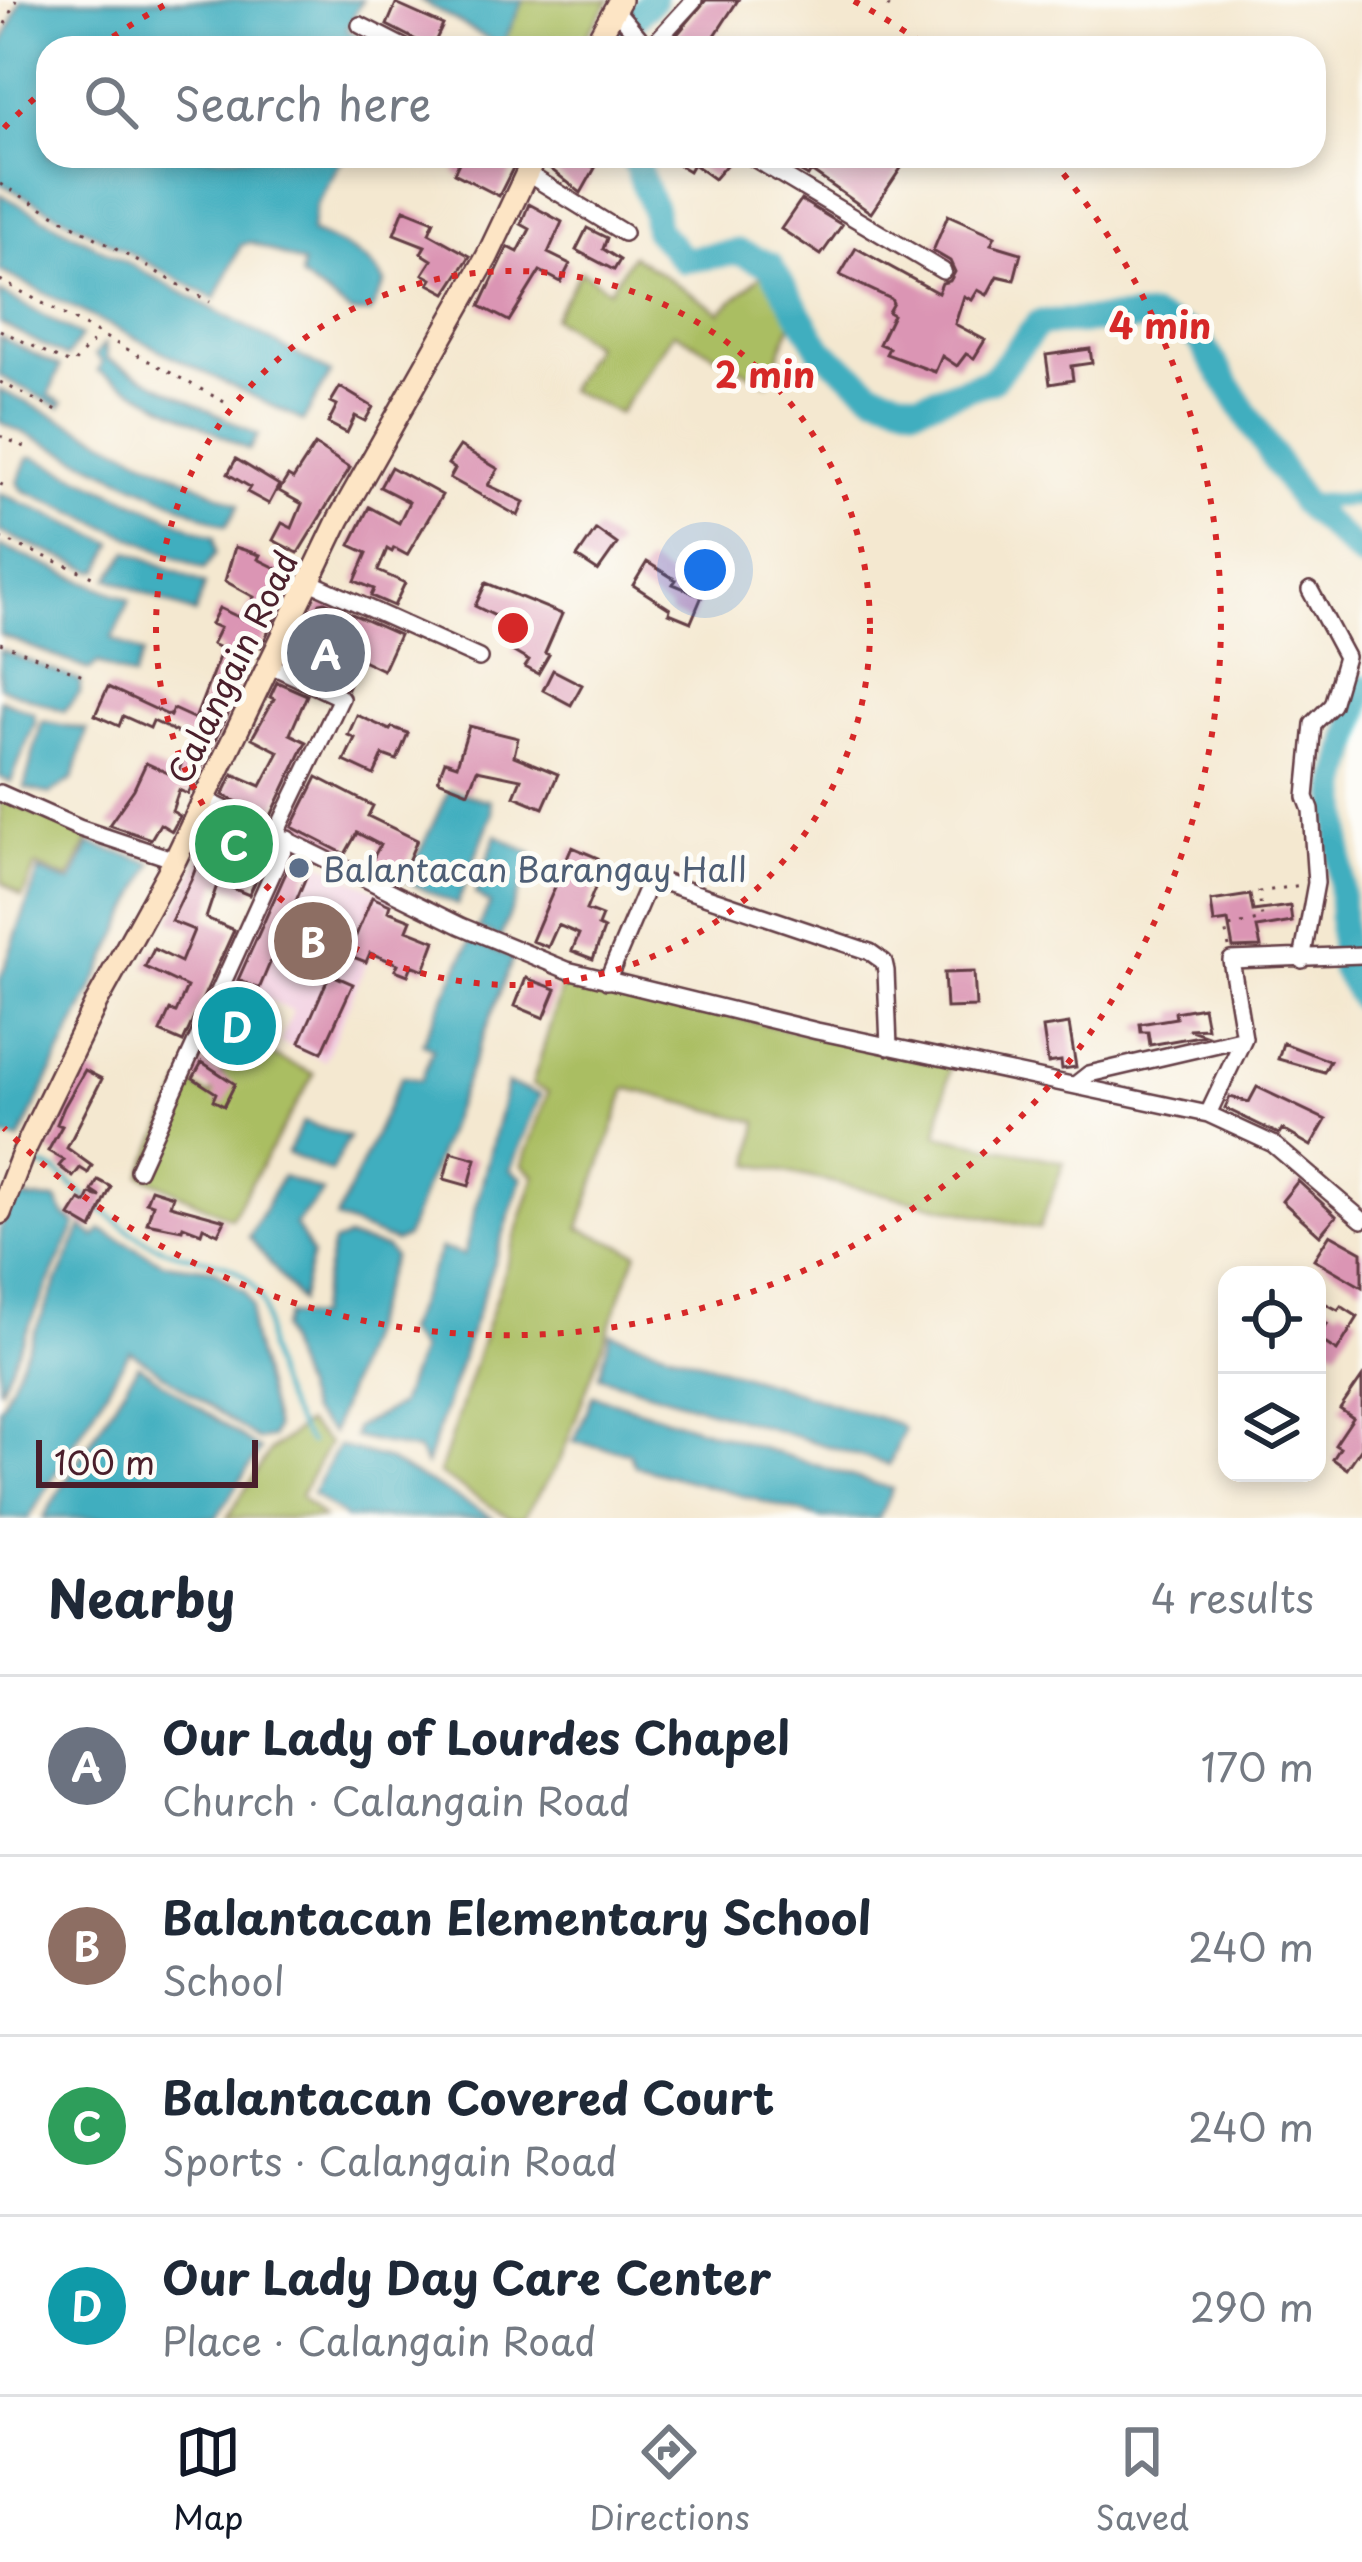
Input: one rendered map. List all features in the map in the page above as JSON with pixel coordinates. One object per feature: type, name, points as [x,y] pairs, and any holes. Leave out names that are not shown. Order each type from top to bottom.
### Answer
[{"type":"street","points":[[660,36],[694,0]]},
{"type":"street","points":[[601,36],[619,8],[640,36]]},
{"type":"street","points":[[360,25],[382,36]]},
{"type":"street","name":"Calangain Road","points":[[4,1203],[23,1153],[96,1003],[175,860],[308,581],[531,168]]},
{"type":"street","points":[[536,168],[624,233]]},
{"type":"street","points":[[770,168],[943,271]]},
{"type":"street","points":[[308,581],[479,658]]},
{"type":"street","points":[[1302,960],[1316,883],[1306,797],[1313,724],[1332,705],[1346,657],[1310,590]]},
{"type":"street","points":[[138,1170],[341,698],[268,664]]},
{"type":"street","points":[[0,793],[79,828],[175,860]]},
{"type":"street","points":[[204,799],[460,926],[566,970],[889,1047],[1208,1114],[1273,1144],[1362,1220]]},
{"type":"street","points":[[607,980],[647,887],[663,882],[870,952],[884,962],[889,1047]]},
{"type":"street","points":[[1208,1114],[1244,1038],[1231,960],[1362,955]]},
{"type":"street","points":[[1075,1085],[1089,1074],[1244,1038]]},
{"type":"path","points":[[0,35],[16,0]]},
{"type":"path","points":[[877,0],[898,12]]},
{"type":"path","points":[[0,184],[210,302]]},
{"type":"path","points":[[0,280],[228,404]]},
{"type":"path","points":[[0,330],[72,365],[99,334]]},
{"type":"path","points":[[0,382],[61,413]]},
{"type":"path","points":[[0,436],[27,448]]},
{"type":"path","points":[[0,484],[10,488]]},
{"type":"path","points":[[0,538],[97,578]]},
{"type":"path","points":[[0,643],[83,675]]},
{"type":"path","points":[[1231,960],[1225,928],[1262,920],[1259,892],[1316,883]]},
{"type":"shaded area","points":[[317,861],[394,899],[325,1061],[280,1042],[293,1011],[229,983],[283,871],[308,881]]},
{"type":"green space","points":[[523,0],[610,0],[586,36],[507,36]]},
{"type":"green space","points":[[632,255],[720,312],[766,271],[793,319],[768,383],[674,332],[619,413],[568,390],[594,345],[553,318],[581,271],[609,290]]},
{"type":"green space","points":[[0,798],[90,837],[69,879],[36,866],[22,897],[2,882]]},
{"type":"green space","points":[[564,979],[950,1066],[937,1135],[1064,1162],[1039,1229],[751,1164],[758,1122],[627,1088],[579,1228],[637,1252],[560,1461],[523,1518],[510,1518],[439,1474],[535,1176],[522,1165],[548,1092],[532,1085]]},
{"type":"green space","points":[[209,1027],[314,1074],[231,1218],[141,1175],[185,1080],[210,1096],[225,1066],[200,1051]]},
{"type":"green space","points":[[306,1423],[329,1443],[300,1496],[323,1518],[227,1518],[270,1451]]},
{"type":"water","points":[[21,0],[362,0],[346,30],[358,36],[36,36],[36,168],[337,168],[316,205],[311,232],[353,252],[379,274],[385,283],[370,313],[351,313],[301,277],[303,264],[251,242],[241,245],[215,299],[0,183],[0,50]]},
{"type":"water","points":[[420,0],[523,0],[507,36],[483,36]]},
{"type":"water","points":[[0,194],[331,373],[303,421],[0,271]]},
{"type":"water","points":[[0,292],[81,336],[67,357],[0,323]]},
{"type":"water","points":[[0,337],[60,367],[49,395],[63,403],[60,407],[0,376]]},
{"type":"water","points":[[105,344],[107,359],[258,435],[249,450],[98,371],[102,362],[95,355]]},
{"type":"water","points":[[0,390],[239,505],[226,526],[0,422]]},
{"type":"water","points":[[28,458],[214,537],[216,553],[204,569],[23,490],[18,483]]},
{"type":"water","points":[[0,493],[113,543],[101,570],[0,532]]},
{"type":"water","points":[[0,546],[130,600],[112,638],[143,654],[133,678],[98,663],[90,670],[0,635]]},
{"type":"water","points":[[129,551],[205,584],[195,614],[109,578]]},
{"type":"water","points":[[0,650],[80,681],[80,693],[64,711],[0,687]]},
{"type":"water","points":[[0,699],[34,713],[35,722],[11,782],[0,777]]},
{"type":"water","points":[[42,721],[87,730],[73,779],[50,794],[24,788]]},
{"type":"water","points":[[449,790],[490,801],[492,814],[457,905],[406,881]]},
{"type":"water","points":[[496,835],[534,855],[500,938],[478,928],[490,904],[475,894]]},
{"type":"water","points":[[90,844],[153,863],[19,1140],[0,1136],[0,980],[39,871],[71,883]]},
{"type":"water","points":[[471,940],[513,958],[406,1237],[395,1242],[336,1219],[402,1076],[421,1080],[433,1049],[422,1043]]},
{"type":"water","points":[[507,1084],[540,1095],[510,1170],[522,1178],[426,1465],[418,1451],[354,1437],[356,1427],[399,1405],[420,1350],[405,1332],[441,1248],[464,1255]]},
{"type":"water","points":[[303,1122],[349,1137],[331,1172],[287,1153]]},
{"type":"water","points":[[282,1176],[323,1192],[295,1225],[312,1254],[300,1301],[249,1237]]},
{"type":"water","points":[[14,1198],[57,1200],[64,1215],[76,1224],[0,1390],[0,1230]]},
{"type":"water","points":[[82,1227],[95,1237],[102,1230],[163,1263],[212,1269],[245,1292],[252,1306],[251,1332],[275,1428],[272,1438],[258,1440],[130,1351],[29,1518],[0,1518],[0,1408]]},
{"type":"water","points":[[347,1238],[386,1248],[393,1256],[332,1433],[310,1413],[281,1329],[287,1315],[316,1317],[333,1243]]},
{"type":"water","points":[[611,1333],[898,1424],[904,1430],[889,1465],[599,1376]]},
{"type":"water","points":[[138,1365],[260,1450],[216,1518],[43,1518]]},
{"type":"water","points":[[593,1395],[892,1489],[879,1518],[822,1518],[635,1466],[629,1452],[574,1442]]},
{"type":"water","points":[[338,1446],[385,1459],[494,1518],[346,1518],[312,1494]]},
{"type":"building","points":[[706,0],[738,0],[715,36],[676,36]]},
{"type":"building","points":[[396,4],[443,25],[438,36],[409,36],[387,25]]},
{"type":"building","points":[[456,168],[513,168],[499,196],[454,173]]},
{"type":"building","points":[[550,168],[595,168],[581,193]]},
{"type":"building","points":[[699,168],[724,168],[714,179]]},
{"type":"building","points":[[794,168],[901,168],[871,213],[811,171],[808,176]]},
{"type":"building","points":[[801,200],[842,225],[821,255],[781,229]]},
{"type":"building","points":[[529,204],[562,222],[548,253],[570,264],[561,282],[540,271],[509,321],[480,306],[508,247],[518,252],[530,229],[521,224]]},
{"type":"building","points":[[404,209],[434,221],[429,233],[470,256],[446,293],[429,284],[432,279],[423,274],[432,260],[421,253],[425,246],[394,234]]},
{"type":"building","points":[[948,215],[995,236],[991,244],[1021,253],[1014,280],[997,276],[987,295],[978,290],[972,300],[964,296],[955,324],[985,340],[974,358],[966,354],[957,366],[942,356],[935,372],[886,354],[889,348],[879,344],[893,315],[888,312],[891,299],[840,275],[856,248],[938,293],[955,272],[950,261],[933,251]]},
{"type":"building","points":[[587,228],[607,238],[603,249],[620,260],[614,270],[576,250]]},
{"type":"building","points":[[1090,349],[1092,363],[1071,366],[1073,380],[1050,384],[1046,355]]},
{"type":"building","points":[[340,387],[373,407],[365,421],[355,416],[347,433],[328,423],[337,405],[331,402]]},
{"type":"building","points":[[315,445],[350,468],[298,553],[273,540],[282,523],[292,528],[302,504],[279,491],[288,476],[293,479]]},
{"type":"building","points":[[460,446],[498,469],[488,485],[524,502],[518,516],[450,478],[455,469],[448,464]]},
{"type":"building","points":[[236,459],[279,485],[269,504],[228,474]]},
{"type":"building","points":[[391,467],[442,495],[407,555],[387,549],[378,571],[405,583],[394,606],[371,596],[374,589],[355,581],[367,553],[350,545],[369,507],[399,523],[409,502],[380,487]]},
{"type":"building","points":[[596,529],[617,544],[598,571],[577,557]]},
{"type":"building","points":[[235,547],[260,555],[258,559],[292,576],[272,610],[278,612],[261,647],[248,640],[231,675],[241,679],[230,710],[188,794],[179,790],[172,811],[180,816],[172,831],[160,824],[151,839],[109,825],[146,763],[170,774],[173,767],[179,770],[191,739],[153,721],[150,728],[123,716],[119,726],[95,715],[108,687],[170,716],[173,709],[195,719],[222,649],[212,644],[220,628],[211,624],[219,608],[243,619],[254,597],[225,581]]},
{"type":"building","points":[[647,562],[676,580],[673,584],[702,596],[691,622],[669,613],[670,609],[633,585]]},
{"type":"building","points":[[486,583],[562,614],[538,674],[525,667],[529,661],[512,651],[524,630],[475,606]]},
{"type":"building","points":[[320,603],[399,635],[383,670],[360,659],[347,688],[293,662]]},
{"type":"building","points":[[553,670],[582,685],[571,705],[543,690]]},
{"type":"building","points":[[277,682],[307,695],[290,734],[306,742],[270,818],[223,795],[233,774],[261,786],[279,752],[252,738],[274,699],[270,697]]},
{"type":"building","points":[[357,715],[408,733],[397,760],[383,755],[374,775],[344,761],[355,738],[348,735]]},
{"type":"building","points":[[469,726],[518,738],[514,756],[558,774],[543,808],[514,796],[521,779],[477,770],[468,792],[438,780],[445,761],[457,765]]},
{"type":"building","points":[[317,777],[373,806],[368,816],[417,840],[400,880],[369,866],[380,845],[357,833],[345,854],[292,827]]},
{"type":"building","points":[[213,817],[272,846],[249,895],[218,882],[206,918],[234,930],[183,1042],[160,1032],[187,987],[145,967],[154,949],[181,962],[194,930],[171,921]]},
{"type":"building","points":[[572,847],[598,858],[592,872],[600,876],[586,910],[602,916],[598,926],[604,929],[593,959],[572,951],[579,934],[558,925],[548,947],[532,941]]},
{"type":"building","points":[[293,857],[311,865],[259,989],[238,980]]},
{"type":"building","points":[[1250,895],[1253,911],[1290,906],[1292,922],[1257,928],[1261,947],[1233,948],[1228,921],[1214,923],[1211,901]]},
{"type":"building","points":[[372,897],[390,905],[388,911],[411,920],[407,930],[435,941],[424,970],[412,965],[408,975],[395,970],[398,964],[370,953],[366,962],[348,955]]},
{"type":"building","points":[[974,972],[976,1007],[946,1008],[944,973]]},
{"type":"building","points":[[330,974],[353,984],[322,1052],[300,1042]]},
{"type":"building","points":[[526,978],[556,989],[544,1018],[515,1006]]},
{"type":"building","points":[[1203,1007],[1207,1028],[1188,1029],[1205,1035],[1150,1045],[1148,1032],[1141,1032],[1140,1024]]},
{"type":"building","points":[[1069,1024],[1076,1067],[1062,1069],[1061,1061],[1048,1063],[1043,1028]]},
{"type":"building","points":[[1283,1043],[1330,1061],[1324,1072],[1278,1059]]},
{"type":"building","points":[[202,1062],[235,1084],[224,1106],[213,1100],[216,1093],[193,1078]]},
{"type":"building","points":[[85,1070],[102,1079],[67,1148],[92,1166],[88,1173],[80,1168],[73,1177],[59,1166],[64,1160],[48,1151],[62,1126],[57,1124],[64,1107]]},
{"type":"building","points":[[1257,1087],[1326,1120],[1311,1146],[1282,1129],[1279,1134],[1225,1108],[1230,1097],[1249,1102]]},
{"type":"building","points":[[451,1152],[476,1159],[469,1186],[444,1179]]},
{"type":"building","points":[[98,1180],[111,1187],[92,1229],[70,1216],[80,1200],[86,1203],[90,1194],[101,1197],[92,1191]]},
{"type":"building","points":[[1298,1181],[1336,1216],[1320,1235],[1282,1201]]},
{"type":"building","points":[[151,1189],[173,1196],[170,1205],[225,1220],[218,1234],[203,1227],[201,1233],[183,1226],[182,1230],[147,1223],[153,1204],[146,1202]]},
{"type":"building","points":[[1330,1234],[1362,1252],[1362,1287],[1326,1266],[1314,1259]]},
{"type":"building","points":[[1326,1304],[1338,1310],[1341,1306],[1358,1317],[1337,1351],[1326,1344]]},
{"type":"building","points":[[1362,1377],[1362,1447],[1347,1469],[1333,1459],[1340,1448],[1335,1445],[1353,1418],[1340,1409]]},
{"type":"waterway","points":[[617,36],[653,0]]},
{"type":"waterway","points":[[638,168],[656,229],[684,260],[738,252],[770,265],[821,350],[873,392],[917,405],[992,380],[1039,323],[1152,318],[1197,336],[1302,502],[1362,556]]},
{"type":"waterway","points":[[1302,502],[1362,499]]},
{"type":"waterway","points":[[1362,688],[1338,787],[1343,967],[1362,999]]},
{"type":"waterway","points":[[29,1163],[56,1171],[89,1200]]},
{"type":"waterway","points":[[98,1207],[150,1243],[226,1266],[254,1287],[264,1310],[278,1386],[310,1443]]},
{"type":"place","name":"Our Lady of Lourdes Chapel","points":[[326,653]]},
{"type":"place","name":"Balantacan Covered Court","points":[[234,844]]},
{"type":"place","name":"Balantacan Barangay Hall","points":[[299,868]]},
{"type":"place","name":"Balantacan Elementary School","points":[[313,941]]},
{"type":"place","name":"Our Lady Day Care Center","points":[[237,1026]]}]
